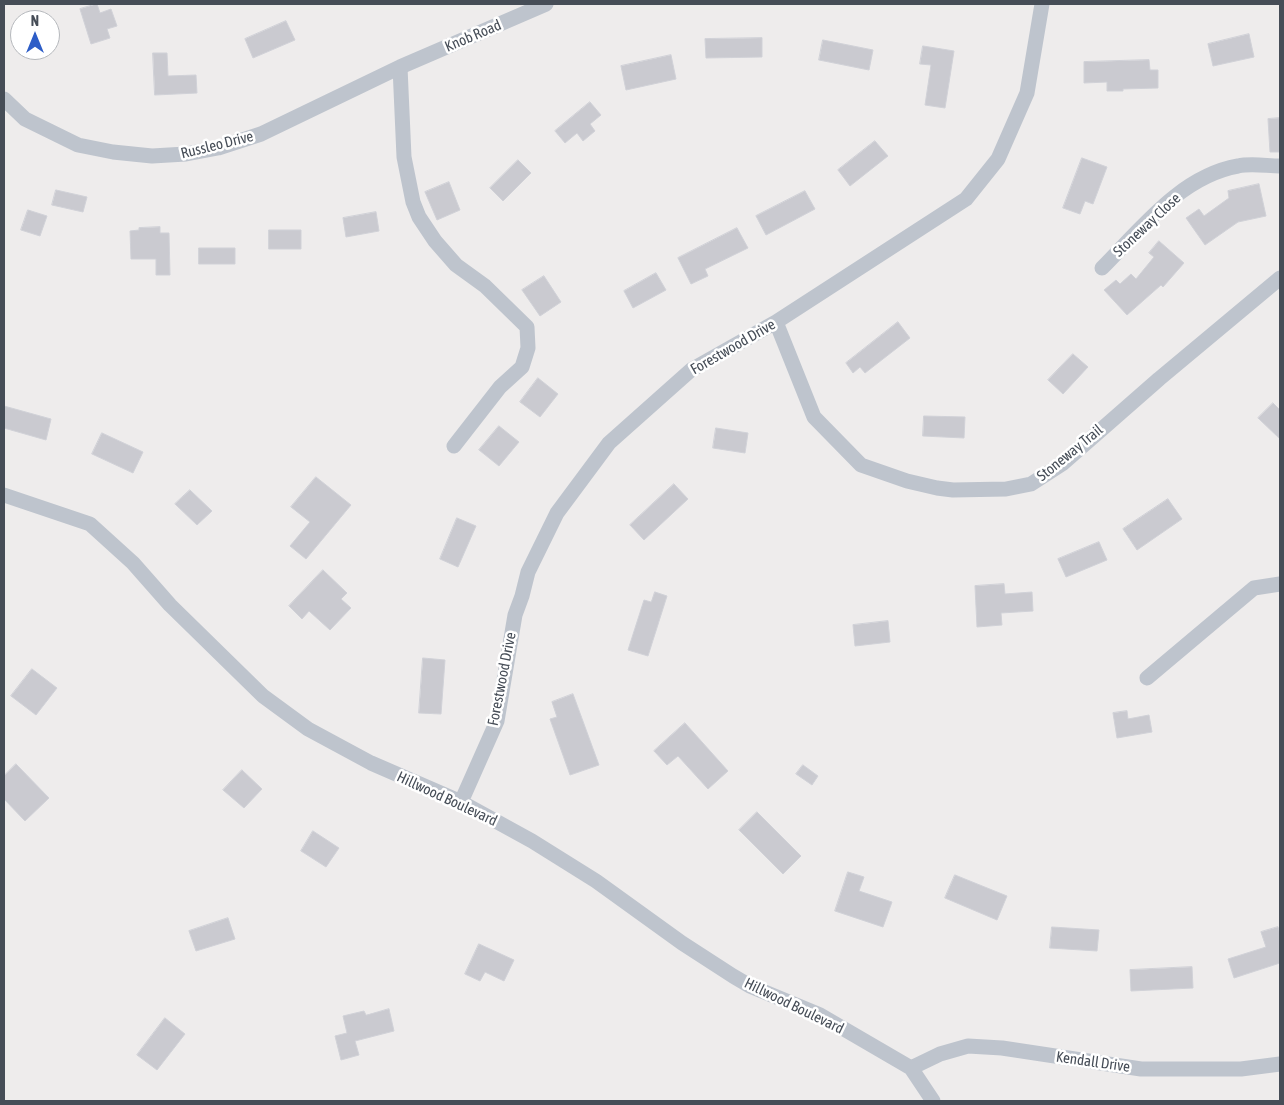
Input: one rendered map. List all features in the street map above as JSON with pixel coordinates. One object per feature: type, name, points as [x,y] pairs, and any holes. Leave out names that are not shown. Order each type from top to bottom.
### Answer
[{"type":"street","name":"Knob Road","points":[[400,67],[546,4]]},
{"type":"street","name":"Forestwood Drive","points":[[461,802],[497,721],[515,615],[528,572],[557,513],[609,443],[691,370],[776,322],[966,199],[998,160],[1027,93],[1042,4]]},
{"type":"street","name":"Russleo Drive","points":[[4,99],[25,119],[78,145],[113,152],[152,156],[186,154],[218,148],[261,134],[400,67]]},
{"type":"street","points":[[400,67],[404,157],[413,202],[419,217],[456,265],[486,286],[526,328],[528,348],[522,367],[500,387],[454,446]]},
{"type":"street","name":"Stoneway Close","points":[[1102,268],[1169,200],[1210,174],[1239,165],[1280,166]]},
{"type":"street","name":"Stoneway Trail","points":[[776,322],[814,417],[861,465],[907,481],[937,488],[998,490],[1032,484],[1062,464],[1159,379],[1280,278]]},
{"type":"street","name":"Hillwood Boulevard","points":[[4,495],[90,524],[133,563],[170,605],[263,696],[308,729],[371,763],[461,802],[532,841],[584,873],[682,943],[733,976],[750,986],[820,1015],[911,1068],[933,1101]]},
{"type":"street","points":[[1147,678],[1254,588],[1280,584]]},
{"type":"street","name":"Kendall Drive","points":[[911,1068],[940,1054],[968,1046],[1002,1048],[1142,1069],[1241,1069],[1280,1064]]},
{"type":"building","points":[[97,4],[100,13],[111,9],[117,26],[107,29],[110,38],[91,44],[80,9]]},
{"type":"building","points":[[286,21],[295,40],[253,58],[245,39]]},
{"type":"building","points":[[1249,34],[1254,57],[1213,66],[1208,44]]},
{"type":"building","points":[[762,38],[762,57],[706,58],[705,39]]},
{"type":"building","points":[[823,40],[873,50],[869,70],[819,60]]},
{"type":"building","points":[[923,46],[954,51],[945,108],[925,105],[931,65],[920,64]]},
{"type":"building","points":[[153,53],[167,53],[168,76],[196,75],[197,93],[155,95]]},
{"type":"building","points":[[671,55],[676,79],[626,90],[621,66]]},
{"type":"building","points":[[1149,60],[1150,70],[1158,70],[1158,88],[1107,91],[1107,82],[1084,83],[1084,62]]},
{"type":"building","points":[[590,102],[601,115],[590,124],[595,131],[583,141],[577,133],[565,143],[555,131]]},
{"type":"building","points":[[1280,118],[1280,152],[1270,152],[1268,119]]},
{"type":"building","points":[[875,141],[888,156],[850,186],[838,170]]},
{"type":"building","points":[[1082,158],[1107,167],[1093,204],[1085,201],[1080,214],[1063,208]]},
{"type":"building","points":[[518,160],[531,173],[503,201],[490,188]]},
{"type":"building","points":[[449,182],[460,210],[437,220],[425,192]]},
{"type":"building","points":[[1259,184],[1266,216],[1238,222],[1205,245],[1186,218],[1199,209],[1204,216],[1229,198],[1228,191]]},
{"type":"building","points":[[56,190],[87,197],[83,212],[52,205]]},
{"type":"building","points":[[805,191],[815,209],[766,235],[756,216]]},
{"type":"building","points":[[28,210],[47,216],[40,236],[21,230]]},
{"type":"building","points":[[376,212],[379,231],[346,237],[343,218]]},
{"type":"building","points":[[160,227],[160,233],[169,233],[170,275],[156,275],[156,259],[131,259],[130,231],[139,230],[139,228]]},
{"type":"building","points":[[737,228],[748,248],[705,269],[708,276],[691,284],[678,258]]},
{"type":"building","points":[[269,230],[301,230],[301,249],[269,249]]},
{"type":"building","points":[[1159,241],[1184,263],[1163,287],[1161,285],[1127,315],[1104,290],[1116,280],[1120,284],[1131,274],[1136,279],[1154,257],[1149,253]]},
{"type":"building","points":[[199,248],[235,248],[235,264],[199,264]]},
{"type":"building","points":[[656,273],[666,290],[633,308],[624,291]]},
{"type":"building","points":[[544,276],[561,302],[540,316],[522,290]]},
{"type":"building","points":[[898,322],[910,338],[865,373],[860,367],[853,373],[846,363]]},
{"type":"building","points":[[1073,354],[1088,367],[1063,394],[1048,380]]},
{"type":"building","points":[[538,378],[558,394],[540,417],[520,402]]},
{"type":"building","points":[[1273,403],[1280,410],[1280,439],[1258,418]]},
{"type":"building","points":[[4,406],[51,419],[46,440],[4,428]]},
{"type":"building","points":[[924,416],[965,417],[964,438],[923,436]]},
{"type":"building","points":[[499,426],[519,442],[499,466],[479,450]]},
{"type":"building","points":[[716,428],[748,433],[745,453],[713,448]]},
{"type":"building","points":[[102,433],[143,452],[133,473],[92,454]]},
{"type":"building","points":[[316,477],[351,505],[306,559],[290,546],[310,522],[291,507]]},
{"type":"building","points":[[674,484],[688,499],[644,540],[630,525]]},
{"type":"building","points":[[190,490],[212,511],[197,525],[175,504]]},
{"type":"building","points":[[1168,499],[1182,519],[1137,550],[1123,529]]},
{"type":"building","points":[[457,518],[476,526],[458,567],[440,559]]},
{"type":"building","points":[[1099,542],[1107,560],[1066,577],[1058,559]]},
{"type":"building","points":[[323,570],[347,593],[341,599],[351,608],[330,630],[309,611],[302,619],[289,606]]},
{"type":"building","points":[[1004,584],[1005,594],[1032,592],[1033,611],[1001,613],[1002,625],[977,627],[975,586]]},
{"type":"building","points":[[655,592],[667,596],[648,656],[628,650],[644,600],[651,602]]},
{"type":"building","points":[[888,621],[890,642],[855,646],[853,625]]},
{"type":"building","points":[[423,658],[445,660],[441,714],[419,713]]},
{"type":"building","points":[[32,669],[57,688],[36,715],[11,696]]},
{"type":"building","points":[[573,694],[599,765],[570,775],[550,719],[557,717],[552,702]]},
{"type":"building","points":[[1127,711],[1128,719],[1149,715],[1152,732],[1117,738],[1113,713]]},
{"type":"building","points":[[685,723],[728,771],[708,789],[678,756],[667,765],[654,751]]},
{"type":"building","points":[[16,764],[49,798],[25,821],[4,799],[4,776]]},
{"type":"building","points":[[803,765],[818,776],[812,785],[796,774]]},
{"type":"building","points":[[242,770],[262,789],[244,808],[223,790]]},
{"type":"building","points":[[757,812],[801,856],[783,874],[739,830]]},
{"type":"building","points":[[313,831],[339,848],[326,867],[301,851]]},
{"type":"building","points":[[848,872],[864,877],[859,891],[892,902],[883,927],[835,911]]},
{"type":"building","points":[[955,875],[1007,896],[997,920],[945,898]]},
{"type":"building","points":[[228,918],[235,939],[196,951],[189,931]]},
{"type":"building","points":[[1052,927],[1099,930],[1097,951],[1050,948]]},
{"type":"building","points":[[1278,927],[1280,934],[1280,963],[1234,978],[1228,959],[1266,947],[1261,932]]},
{"type":"building","points":[[479,944],[514,960],[504,981],[485,972],[480,981],[465,974]]},
{"type":"building","points":[[1192,967],[1193,988],[1131,991],[1130,970]]},
{"type":"building","points":[[389,1009],[394,1031],[355,1041],[359,1055],[341,1060],[335,1036],[347,1033],[343,1016],[364,1011],[366,1015]]},
{"type":"building","points":[[165,1018],[185,1034],[157,1070],[137,1055]]}]
